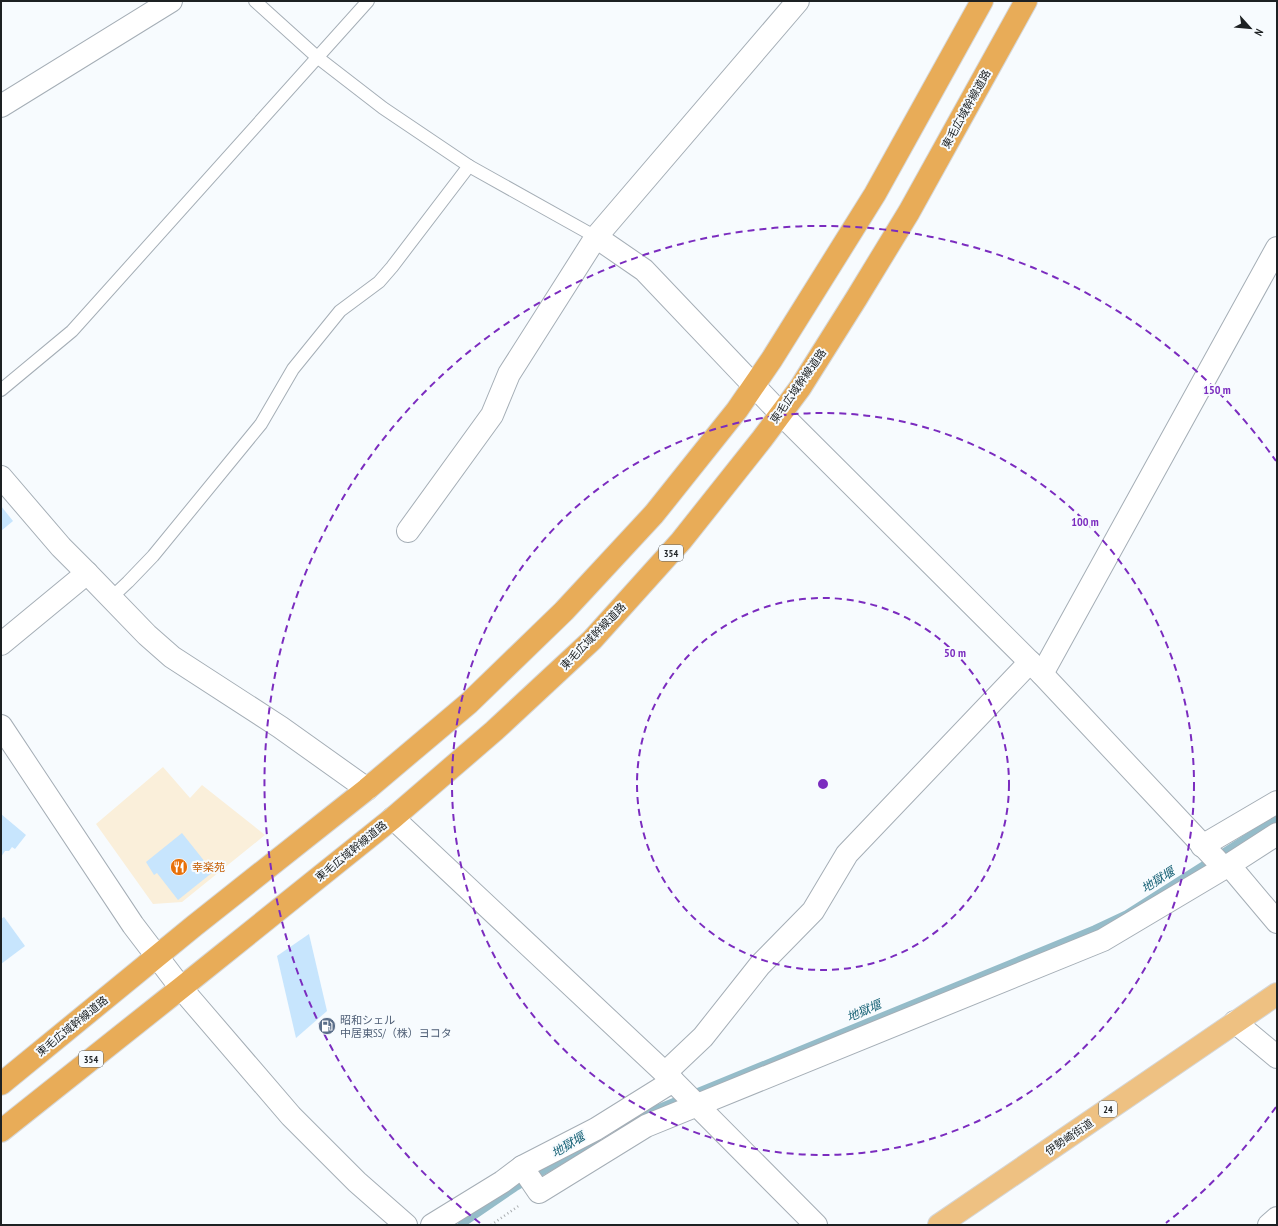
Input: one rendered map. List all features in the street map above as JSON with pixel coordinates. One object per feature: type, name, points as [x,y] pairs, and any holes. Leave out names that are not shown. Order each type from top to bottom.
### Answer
[{"type":"highway","name":"東毛広域幹線道路","points":[[1,1084],[156,957],[367,789],[469,703],[564,611],[654,514],[737,410],[784,340],[875,194],[982,1]]},
{"type":"highway","name":"東毛広域幹線道路","points":[[1,1131],[393,818],[494,731],[592,640],[681,541],[800,388],[896,232],[1026,1]]},
{"type":"main road","name":"伊勢崎街道","points":[[939,1225],[1277,994]]},
{"type":"street","points":[[1,106],[171,1]]},
{"type":"street","points":[[408,531],[492,415],[509,374],[596,237],[798,1]]},
{"type":"street","points":[[596,237],[644,270],[780,413],[1036,668],[1202,846],[1226,866],[1277,922]]},
{"type":"street","points":[[432,1225],[502,1182],[522,1167],[596,1129],[669,1077],[704,1037],[760,965],[813,911],[847,854],[1036,668],[1277,248]]},
{"type":"street","points":[[1,477],[61,547],[147,635],[172,657],[280,727],[367,789]]},
{"type":"street","points":[[1,644],[87,573]]},
{"type":"street","points":[[1,726],[133,925],[181,988],[291,1116],[357,1182],[406,1225]]},
{"type":"street","points":[[1202,846],[1277,802]]},
{"type":"street","points":[[393,818],[669,1077],[816,1225]]},
{"type":"street","points":[[522,1167],[539,1192],[646,1126],[1103,940],[1277,834]]},
{"type":"street","points":[[1235,1022],[1277,1057]]},
{"type":"street","points":[[1269,1225],[1277,1218]]},
{"type":"lane","points":[[255,1],[317,57],[383,108],[469,166],[596,237]]},
{"type":"lane","points":[[1,390],[72,331],[368,1]]},
{"type":"lane","points":[[111,598],[153,556],[261,424],[293,369],[340,311],[379,282],[469,166]]},
{"type":"path","points":[[492,1225],[539,1192]]},
{"type":"shaded area","points":[[163,767],[190,798],[202,785],[265,835],[182,902],[153,904],[96,824]]},
{"type":"building","points":[[1,506],[13,521],[1,531]]},
{"type":"building","points":[[1,814],[26,835],[15,849],[12,847],[9,851],[5,851],[1,857]]},
{"type":"building","name":"幸楽苑","points":[[182,833],[213,872],[178,900],[157,873],[154,875],[146,862]]},
{"type":"building","points":[[4,917],[25,946],[1,964],[1,919]]},
{"type":"building","points":[[309,934],[327,1011],[296,1038],[277,956]]},
{"type":"waterway","name":"地獄堰","points":[[617,1129],[636,1117],[1094,929],[1126,914],[1277,818]]},
{"type":"waterway","name":"地獄堰","points":[[461,1225],[515,1188],[597,1140]]},
{"type":"place","name":"幸楽苑","points":[[179,867]]},
{"type":"place","name":"昭和シェル 中居東SS/（株）ヨコタ","points":[[327,1026]]}]
